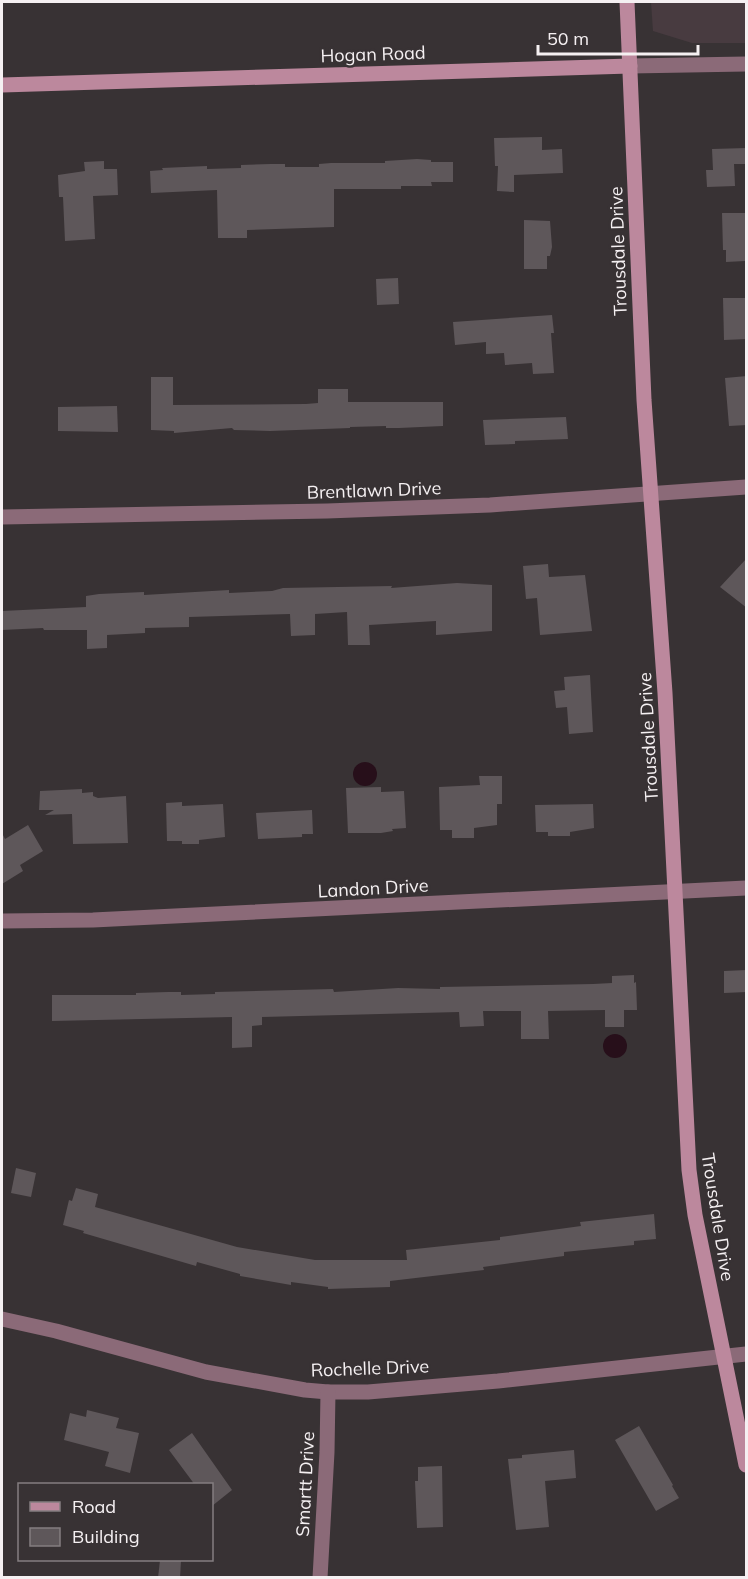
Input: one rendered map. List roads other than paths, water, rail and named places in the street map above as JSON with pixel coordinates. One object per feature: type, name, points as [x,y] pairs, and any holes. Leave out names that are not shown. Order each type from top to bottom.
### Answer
[{"type":"street","name":"Trousdale Drive","points":[[627,2],[650,495],[665,693],[689,1170],[695,1215],[747,1465]]},
{"type":"street","name":"Hogan Road","points":[[2,85],[747,64]]},
{"type":"street","name":"Brentlawn Drive","points":[[2,517],[339,511],[490,505],[747,487]]},
{"type":"street","name":"Landon Drive","points":[[2,921],[105,920],[747,888]]},
{"type":"street","name":"Rochelle Drive","points":[[2,1320],[56,1331],[206,1372],[328,1392],[368,1392],[498,1381],[747,1354]]},
{"type":"street","name":"Smartt Drive","points":[[320,1578],[328,1392]]}]
